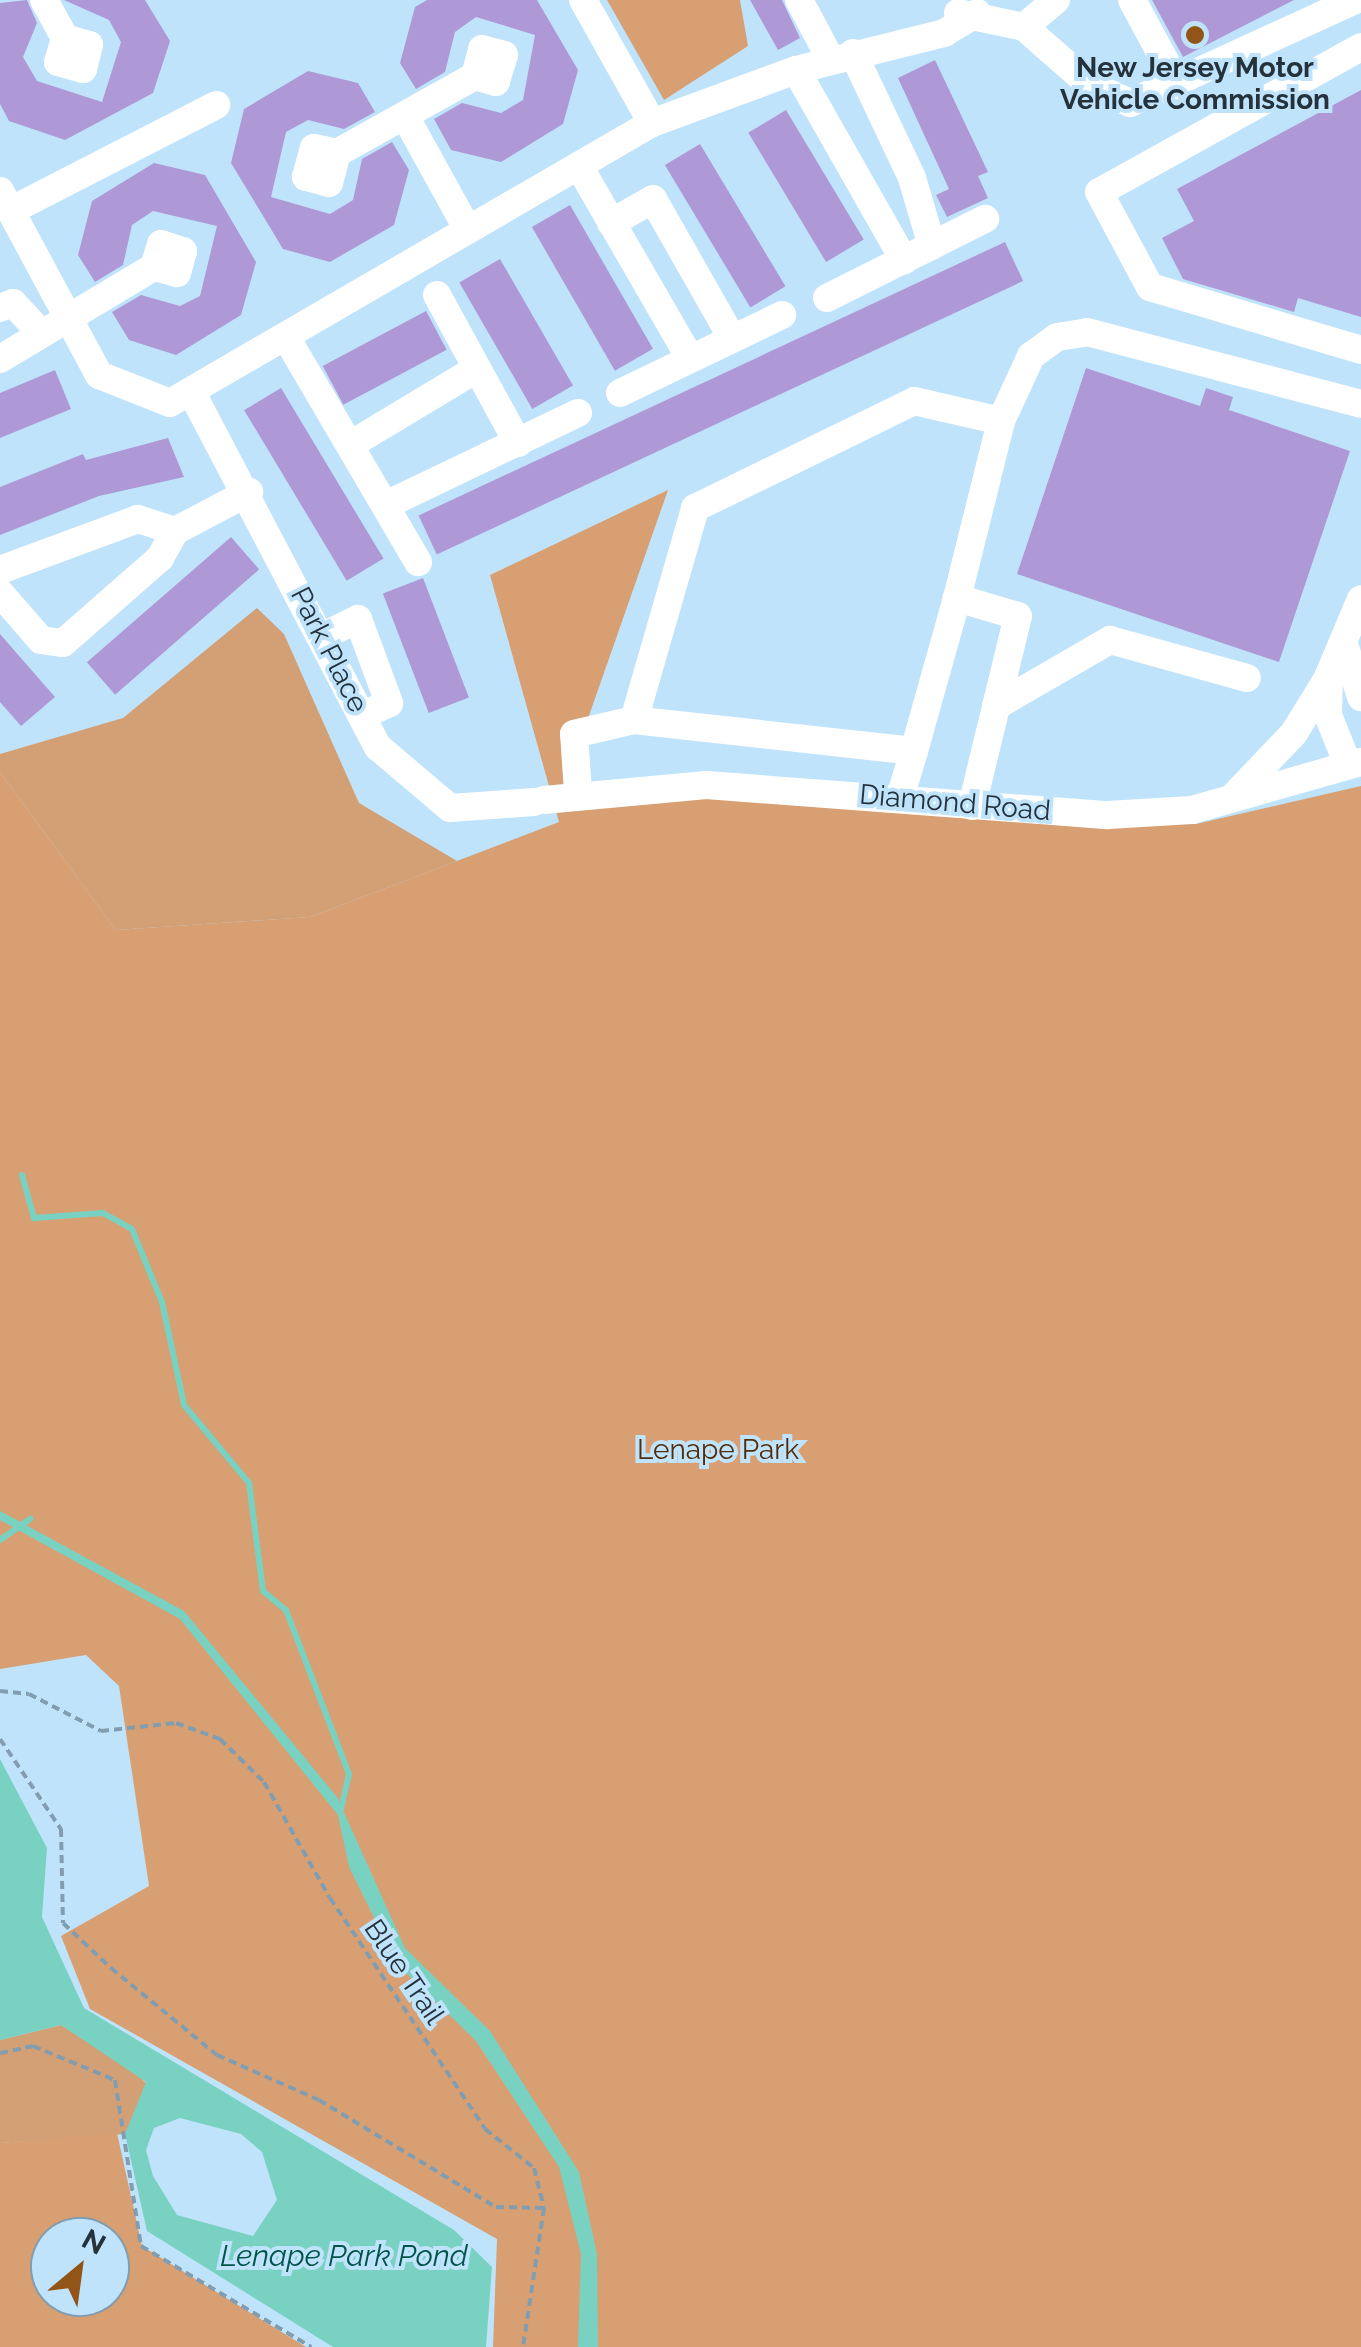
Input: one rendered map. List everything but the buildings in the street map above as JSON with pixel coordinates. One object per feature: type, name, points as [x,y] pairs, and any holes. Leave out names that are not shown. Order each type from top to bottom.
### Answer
[{"type":"street","points":[[44,0],[65,38]]},
{"type":"street","points":[[583,0],[652,123]]},
{"type":"street","points":[[798,0],[842,56],[912,178],[932,246]]},
{"type":"street","points":[[1024,27],[1056,0]]},
{"type":"street","points":[[1132,0],[1178,85]]},
{"type":"street","points":[[216,105],[5,201],[65,318],[99,374],[121,390],[170,403],[193,395],[652,123],[796,70],[905,37],[974,6],[1024,27],[1107,95],[1130,103],[1178,85],[1355,0]]},
{"type":"street","points":[[1361,48],[1099,192],[1150,287],[1361,350]]},
{"type":"street","points":[[796,70],[904,260]]},
{"type":"street","points":[[337,154],[475,76]]},
{"type":"street","points":[[406,116],[468,230]]},
{"type":"street","points":[[579,166],[690,358]]},
{"type":"street","points":[[611,223],[653,199],[732,338]]},
{"type":"street","points":[[828,298],[985,219]]},
{"type":"street","points":[[0,359],[28,347],[38,330],[154,267]]},
{"type":"street","points":[[437,295],[473,371],[518,443]]},
{"type":"street","points":[[0,308],[13,303],[38,330]]},
{"type":"street","points":[[620,393],[782,315]]},
{"type":"street","points":[[900,798],[957,598],[1000,421],[1031,356],[1057,337],[1088,332],[1361,404]]},
{"type":"street","points":[[286,337],[418,562]]},
{"type":"street","points":[[350,445],[473,371]]},
{"type":"street","name":"Park Place","points":[[193,395],[250,492],[378,747],[450,808],[539,801]]},
{"type":"street","points":[[634,720],[695,508],[914,401],[1000,421]]},
{"type":"street","points":[[386,506],[578,413]]},
{"type":"street","points":[[0,593],[41,640],[62,643],[160,558],[175,530],[250,492]]},
{"type":"street","points":[[0,570],[138,520],[175,530]]},
{"type":"street","points":[[957,598],[1018,616],[972,806]]},
{"type":"street","points":[[1230,798],[1294,734],[1329,675],[1361,600]]},
{"type":"street","points":[[322,636],[358,620],[389,702],[362,716]]},
{"type":"street","points":[[996,706],[1110,640],[1246,678]]},
{"type":"street","points":[[1344,644],[1361,698]]},
{"type":"street","points":[[1329,675],[1328,716],[1354,763]]},
{"type":"street","points":[[578,792],[574,734],[634,720],[914,751]]},
{"type":"street","name":"Diamond Road","points":[[539,801],[578,792],[706,785],[1108,815],[1230,798],[1354,763]]},
{"type":"path","name":"Blue Trail","points":[[0,1691],[29,1694],[101,1731],[176,1723],[220,1739],[264,1782],[330,1898],[486,2129],[534,2168],[544,2208],[523,2347]]},
{"type":"path","points":[[0,1739],[62,1829],[63,1923],[110,1968],[218,2055],[319,2100],[496,2206],[544,2208]]},
{"type":"path","points":[[0,2053],[33,2046],[114,2080],[142,2246],[311,2347]]},
{"type":"shaded area","points":[[257,608],[284,634],[359,803],[457,861],[310,917],[116,930],[0,772],[0,754],[123,718]]},
{"type":"shaded area","points":[[61,2025],[132,2070],[146,2083],[145,2098],[125,2134],[0,2143],[0,2040]]},
{"type":"green space","points":[[607,0],[740,0],[748,46],[664,100]]},
{"type":"green space","name":"Lenape Park","points":[[668,490],[577,750],[594,797],[647,791],[1196,824],[1361,786],[1361,2347],[493,2347],[497,2239],[90,2009],[61,1936],[149,1886],[119,1686],[86,1655],[0,1669],[0,772],[116,930],[310,917],[559,822],[490,575]]},
{"type":"green space","points":[[117,2133],[142,2246],[306,2347],[0,2347],[0,2143]]},
{"type":"water","points":[[0,1511],[184,1611],[337,1797],[405,1948],[490,2031],[579,2172],[597,2254],[598,2347],[578,2347],[581,2254],[559,2167],[476,2041],[397,1964],[349,1867],[338,1815],[180,1619],[0,1520]]},
{"type":"water","name":"Lenape Park Pond","points":[[0,1759],[47,1848],[42,1917],[84,2008],[454,2230],[492,2267],[486,2347],[333,2347],[147,2231],[125,2134],[146,2082],[61,2025],[0,2040]],"holes":[[[180,2118],[241,2134],[262,2152],[277,2200],[253,2236],[177,2215],[153,2176],[146,2150],[154,2128]]]},
{"type":"waterway","points":[[22,1175],[34,1218],[103,1213],[132,1229],[162,1302],[184,1405],[249,1483],[263,1591],[286,1610],[349,1774],[341,1809]]},
{"type":"waterway","points":[[0,1540],[30,1519]]},
{"type":"place","name":"New Jersey Motor Vehicle Commission","points":[[1195,35]]}]
